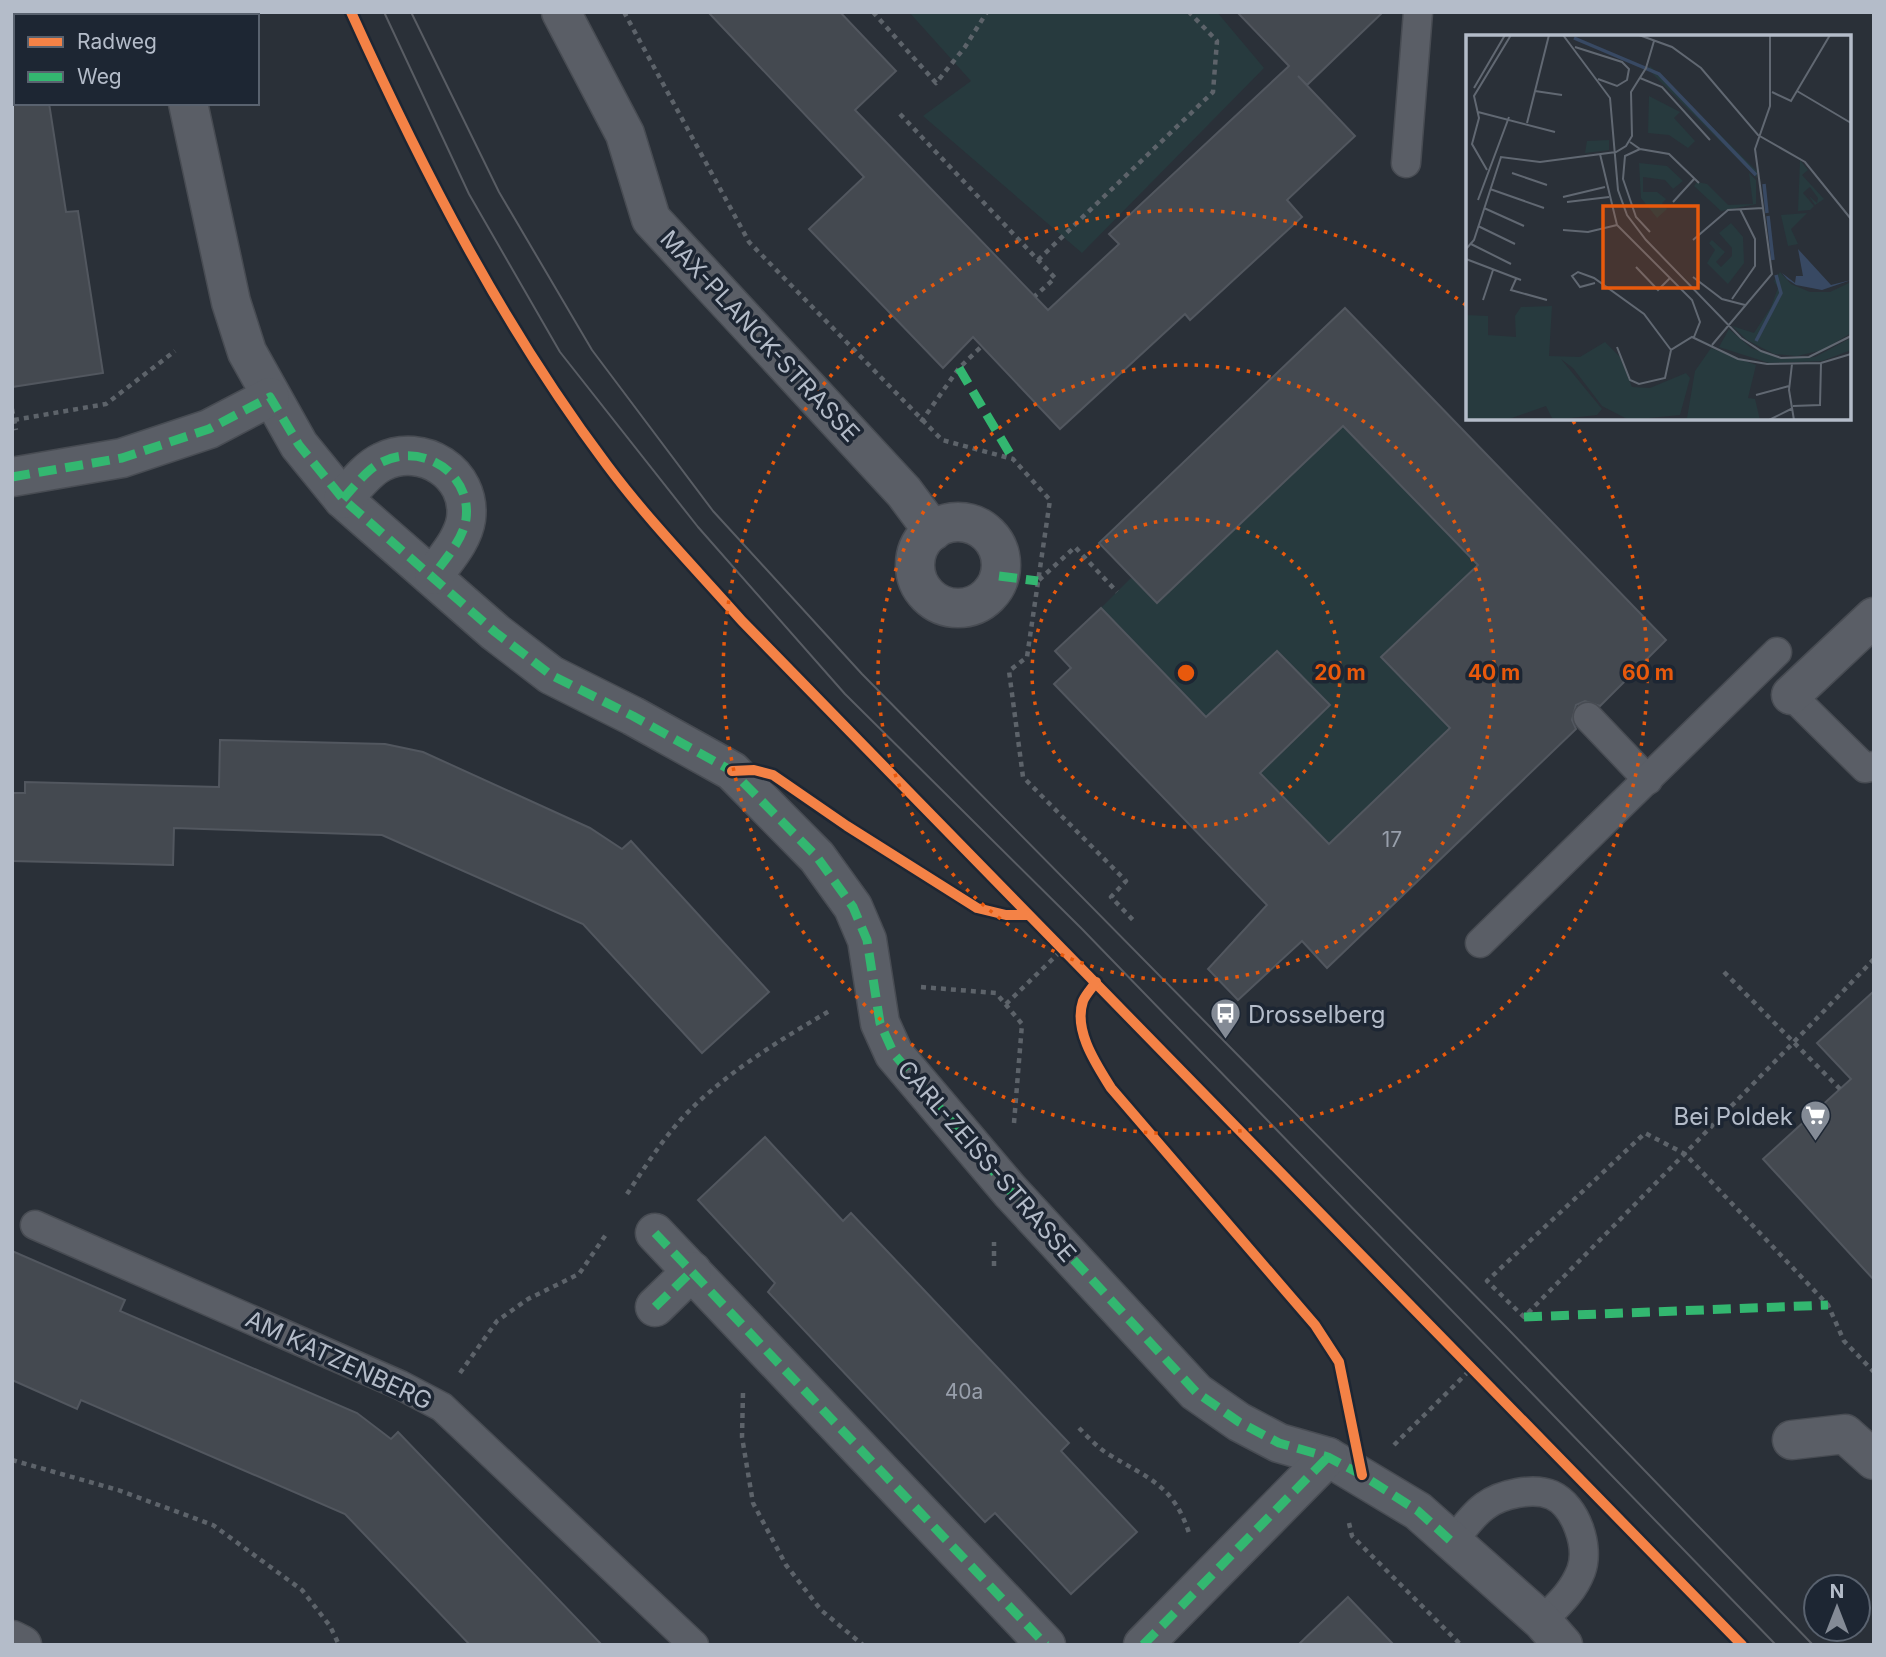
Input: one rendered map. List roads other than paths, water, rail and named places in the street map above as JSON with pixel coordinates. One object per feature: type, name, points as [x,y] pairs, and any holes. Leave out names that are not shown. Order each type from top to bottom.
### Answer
[{"type":"street","name":"MAX-PLANCK-STRASSE","points":[[561,12],[625,134],[651,219],[904,492],[933,530]]},
{"type":"street","name":"CARL-ZEISS-STRASSE","points":[[188,105],[230,302],[247,352],[299,445],[343,499],[434,575],[495,632],[551,675],[634,716],[732,771],[817,857],[853,907],[867,940],[880,1023],[894,1054],[1010,1191],[1196,1392],[1240,1422],[1279,1443],[1328,1457],[1418,1511],[1552,1633]]},
{"type":"street","points":[[12,477],[132,455],[209,429],[270,397]]},
{"type":"street","points":[[343,499],[378,464],[392,458],[414,456],[443,464],[453,475],[461,493],[466,519],[460,536],[434,575]]},
{"type":"street","points":[[1791,695],[1874,617]]},
{"type":"street","points":[[655,1233],[1046,1645]]},
{"type":"street","points":[[655,1307],[692,1271]]},
{"type":"street","points":[[1792,1440],[1845,1434],[1874,1460]]},
{"type":"street","points":[[1143,1645],[1328,1457]]},
{"type":"street","points":[[12,1640],[22,1645]]},
{"type":"lane","points":[[1406,163],[1418,12]]},
{"type":"lane","points":[[1480,943],[1777,652]]},
{"type":"lane","points":[[1791,695],[1866,768],[1874,766]]},
{"type":"lane","points":[[1588,717],[1648,780]]},
{"type":"lane","name":"AM KATZENBERG","points":[[35,1225],[400,1385],[442,1408],[694,1645]]},
{"type":"lane","points":[[1452,1542],[1484,1506],[1515,1492],[1551,1495],[1572,1512],[1583,1542],[1582,1568],[1552,1633]]},
{"type":"tram line","points":[[384,12],[469,194],[560,352],[698,527],[845,694],[1082,929],[1776,1645]]},
{"type":"tram line","points":[[411,12],[499,192],[592,350],[713,511],[862,674],[1509,1330],[1813,1645]]},
{"type":"place","name":"Drosselberg","points":[[1225,1041]]},
{"type":"place","name":"Bei Poldek","points":[[1816,1143]]}]
